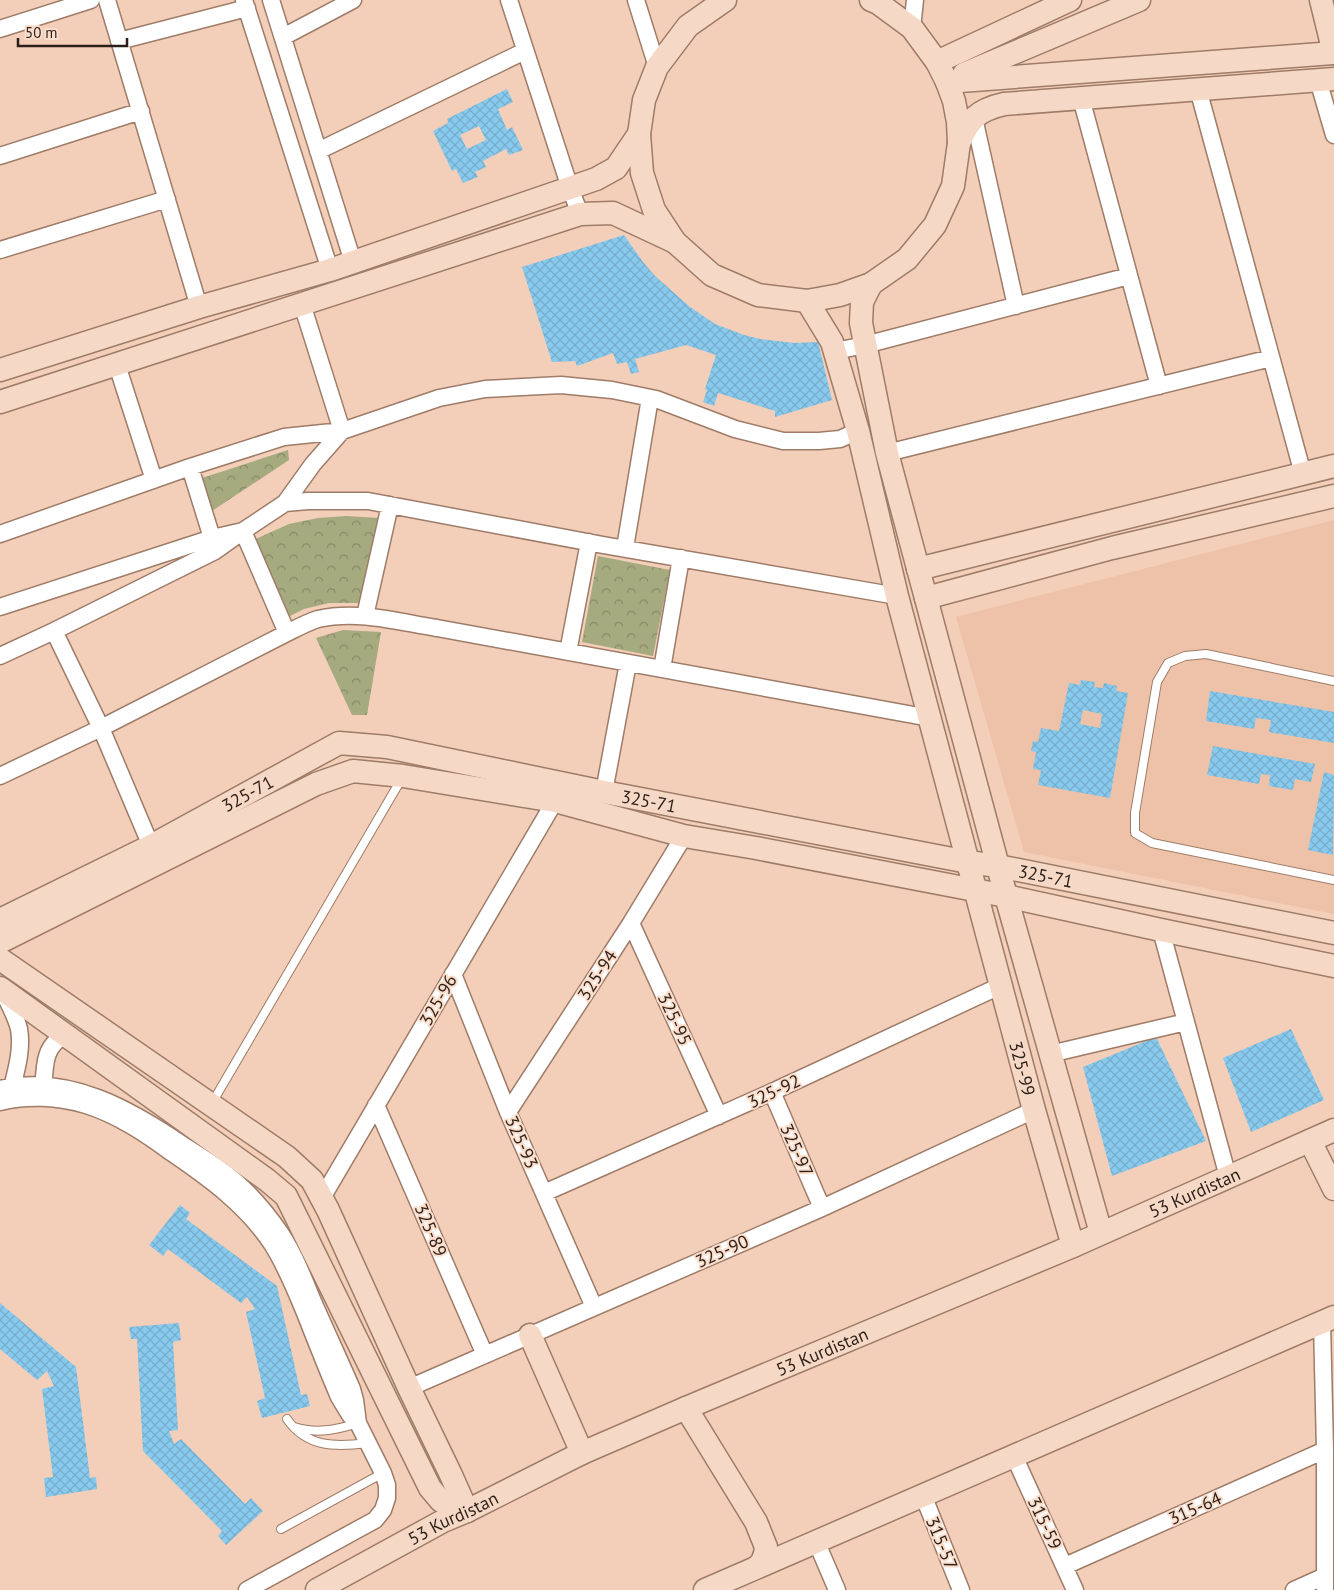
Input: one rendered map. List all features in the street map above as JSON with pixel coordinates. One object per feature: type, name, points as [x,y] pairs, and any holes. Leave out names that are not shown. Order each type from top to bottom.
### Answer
[{"type":"street","points":[[0,29],[91,0]]},
{"type":"street","points":[[107,0],[199,307]]},
{"type":"street","points":[[271,0],[352,262]]},
{"type":"street","points":[[283,38],[353,0]]},
{"type":"street","points":[[509,0],[580,214]]},
{"type":"street","points":[[636,0],[657,67]]},
{"type":"street","points":[[725,0],[688,26],[657,67],[644,100],[639,134],[642,173],[654,210],[675,242],[712,275],[758,296],[807,301],[840,296],[871,284],[907,259],[935,226],[953,186],[959,143],[958,122],[954,101],[947,82],[937,62],[912,28],[876,1]]},
{"type":"street","points":[[912,28],[915,0]]},
{"type":"street","points":[[937,62],[1070,0]]},
{"type":"street","points":[[947,82],[1139,0]]},
{"type":"street","points":[[947,82],[1334,53],[1322,0]]},
{"type":"street","points":[[119,41],[245,4],[330,270]]},
{"type":"street","points":[[318,151],[525,51]]},
{"type":"street","points":[[959,143],[965,128],[974,118],[991,107],[1004,104],[1326,79],[1334,135]]},
{"type":"street","points":[[1198,89],[1303,474]]},
{"type":"street","points":[[1081,98],[1159,386]]},
{"type":"street","points":[[0,156],[140,111]]},
{"type":"street","points":[[974,118],[1016,306]]},
{"type":"street","points":[[0,370],[199,307],[330,270],[596,179],[616,168],[639,134]]},
{"type":"street","points":[[0,250],[167,198]]},
{"type":"street","points":[[0,402],[580,214],[613,213],[675,242]]},
{"type":"street","points":[[835,351],[865,345],[1129,276]]},
{"type":"street","points":[[871,284],[862,302],[861,323],[887,453],[1006,896],[1101,1233]]},
{"type":"street","name":"325-99","points":[[807,301],[832,342],[858,431],[897,596],[1034,1110],[1073,1246]]},
{"type":"street","points":[[302,304],[342,431]]},
{"type":"street","points":[[887,453],[1271,358]]},
{"type":"street","points":[[117,365],[154,480]]},
{"type":"street","points":[[0,534],[190,467],[284,437],[342,431],[439,398],[484,389],[561,385],[612,390],[656,399],[735,429],[783,440],[840,440],[858,431]]},
{"type":"street","points":[[625,548],[650,398]]},
{"type":"street","points":[[0,656],[215,551],[285,503],[313,464],[342,431]]},
{"type":"street","points":[[918,569],[1334,466]]},
{"type":"street","points":[[190,467],[212,538]]},
{"type":"street","points":[[926,598],[1112,548],[1334,496]]},
{"type":"street","points":[[285,503],[368,501],[897,596]]},
{"type":"street","points":[[366,616],[390,505]]},
{"type":"street","points":[[0,607],[212,538],[243,530]]},
{"type":"street","points":[[243,530],[286,633]]},
{"type":"street","points":[[568,652],[589,542]]},
{"type":"street","points":[[662,669],[681,558]]},
{"type":"street","points":[[0,776],[101,728],[286,633],[316,620],[337,616],[366,616],[930,718]]},
{"type":"street","points":[[54,631],[101,728],[151,846]]},
{"type":"street","points":[[604,792],[628,663]]},
{"type":"street","name":"325-71","points":[[0,920],[151,846],[339,743],[387,747],[604,792],[968,862],[998,866],[1334,933]]},
{"type":"street","name":"325-71","points":[[0,942],[316,784],[353,771],[403,776],[555,801],[684,836],[1006,896],[1334,966]]},
{"type":"street","name":"325-96","points":[[322,1198],[555,801]]},
{"type":"street","name":"325-94","points":[[508,1112],[631,923],[684,836]]},
{"type":"street","name":"325-95","points":[[631,923],[719,1116]]},
{"type":"street","points":[[1161,930],[1228,1177]]},
{"type":"street","points":[[0,959],[287,1157],[312,1180],[467,1511]]},
{"type":"street","name":"325-93","points":[[453,974],[508,1112],[594,1307]]},
{"type":"street","name":"325-92","points":[[544,1193],[772,1092],[1002,985]]},
{"type":"street","points":[[0,988],[267,1180],[286,1196],[430,1488],[441,1501],[467,1511]]},
{"type":"street","points":[[0,988],[14,1014],[20,1043],[6,1094],[43,1092],[64,1100],[128,1117],[233,1198],[254,1220],[272,1244],[287,1269],[339,1397],[347,1411],[358,1423],[383,1473],[387,1485],[387,1498],[383,1510],[375,1520],[247,1590]]},
{"type":"street","points":[[1050,1054],[1186,1022]]},
{"type":"street","points":[[43,1092],[48,1052],[58,1038],[66,1035]]},
{"type":"street","name":"325-97","points":[[772,1092],[822,1208]]},
{"type":"street","name":"325-89","points":[[376,1105],[485,1355]]},
{"type":"street","name":"325-90","points":[[409,1388],[822,1208],[1034,1110]]},
{"type":"street","name":"53 Kurdistan","points":[[317,1590],[443,1521],[467,1511],[582,1453],[1073,1246],[1334,1130]]},
{"type":"street","points":[[1310,1141],[1334,1189]]},
{"type":"street","points":[[1063,1211],[1080,1214],[1092,1203]]},
{"type":"street","points":[[705,1590],[1328,1320],[1325,1583],[1294,1590]]},
{"type":"street","points":[[530,1335],[582,1453]]},
{"type":"street","points":[[686,1408],[756,1522],[766,1547],[762,1562],[757,1567]]},
{"type":"street","name":"315-64","points":[[1065,1566],[1326,1450]]},
{"type":"street","name":"315-59","points":[[1014,1456],[1075,1590]]},
{"type":"street","name":"315-57","points":[[923,1495],[962,1590]]},
{"type":"street","points":[[816,1541],[837,1590]]},
{"type":"lane","points":[[1334,681],[1206,654],[1185,656],[1168,663],[1158,682],[1135,813],[1135,833],[1152,843],[1334,880]]},
{"type":"lane","points":[[211,1104],[403,776]]},
{"type":"lane","points":[[287,1419],[299,1434],[310,1440],[343,1446],[368,1443]]},
{"type":"lane","points":[[293,1427],[302,1430],[323,1431],[339,1429],[358,1423]]},
{"type":"lane","points":[[281,1529],[383,1473]]},
{"type":"shaded area","points":[[1334,520],[1334,914],[1024,852],[956,617]]},
{"type":"green space","points":[[288,450],[289,460],[206,515],[193,481]]},
{"type":"green space","points":[[346,516],[379,518],[361,603],[329,603],[304,609],[282,620],[247,543],[289,524],[318,518]]},
{"type":"green space","points":[[598,556],[670,570],[653,656],[582,642]]},
{"type":"green space","points":[[343,630],[381,632],[367,715],[352,715],[316,638]]},
{"type":"building","points":[[507,89],[513,102],[498,109],[507,130],[512,127],[523,150],[509,155],[506,149],[483,161],[486,167],[475,172],[478,177],[463,183],[456,169],[452,171],[433,131],[448,123],[447,119]],"holes":[[[479,126],[486,140],[467,149],[460,135]]]},
{"type":"building","points":[[624,235],[655,276],[690,307],[715,324],[760,339],[794,343],[818,342],[832,400],[775,417],[775,411],[718,393],[714,406],[703,402],[707,390],[705,389],[716,355],[686,345],[635,359],[639,372],[631,374],[627,362],[617,364],[613,353],[577,366],[575,361],[552,362],[522,267]]},
{"type":"building","points":[[1081,680],[1095,682],[1094,687],[1103,688],[1104,683],[1117,686],[1116,691],[1128,693],[1110,798],[1038,785],[1041,770],[1033,769],[1036,752],[1031,751],[1033,741],[1038,742],[1041,728],[1059,731],[1069,683],[1080,685]],"holes":[[[1083,710],[1102,714],[1100,728],[1080,724]]]},
{"type":"building","points":[[1210,691],[1334,712],[1334,743],[1269,732],[1271,720],[1256,718],[1254,729],[1206,721]]},
{"type":"building","points":[[1213,746],[1315,764],[1311,782],[1295,779],[1293,790],[1269,786],[1270,775],[1261,774],[1259,784],[1207,775]]},
{"type":"building","points":[[1324,772],[1334,775],[1333,855],[1308,850]]},
{"type":"building","points":[[1291,1029],[1324,1100],[1251,1132],[1223,1058]]},
{"type":"building","points":[[1156,1037],[1206,1141],[1112,1176],[1083,1067]]},
{"type":"building","points":[[180,1205],[190,1213],[186,1219],[277,1286],[301,1395],[307,1394],[310,1406],[262,1418],[257,1401],[265,1398],[246,1312],[255,1309],[247,1297],[241,1303],[168,1249],[163,1256],[149,1245]]},
{"type":"building","points":[[0,1303],[76,1367],[90,1478],[96,1477],[97,1489],[46,1497],[44,1478],[53,1477],[42,1389],[54,1386],[47,1371],[37,1380],[0,1349]]},
{"type":"building","points":[[179,1323],[181,1340],[173,1342],[178,1430],[169,1431],[174,1444],[181,1439],[245,1504],[251,1498],[263,1511],[226,1545],[218,1536],[222,1531],[143,1451],[137,1339],[131,1339],[129,1327]]}]
